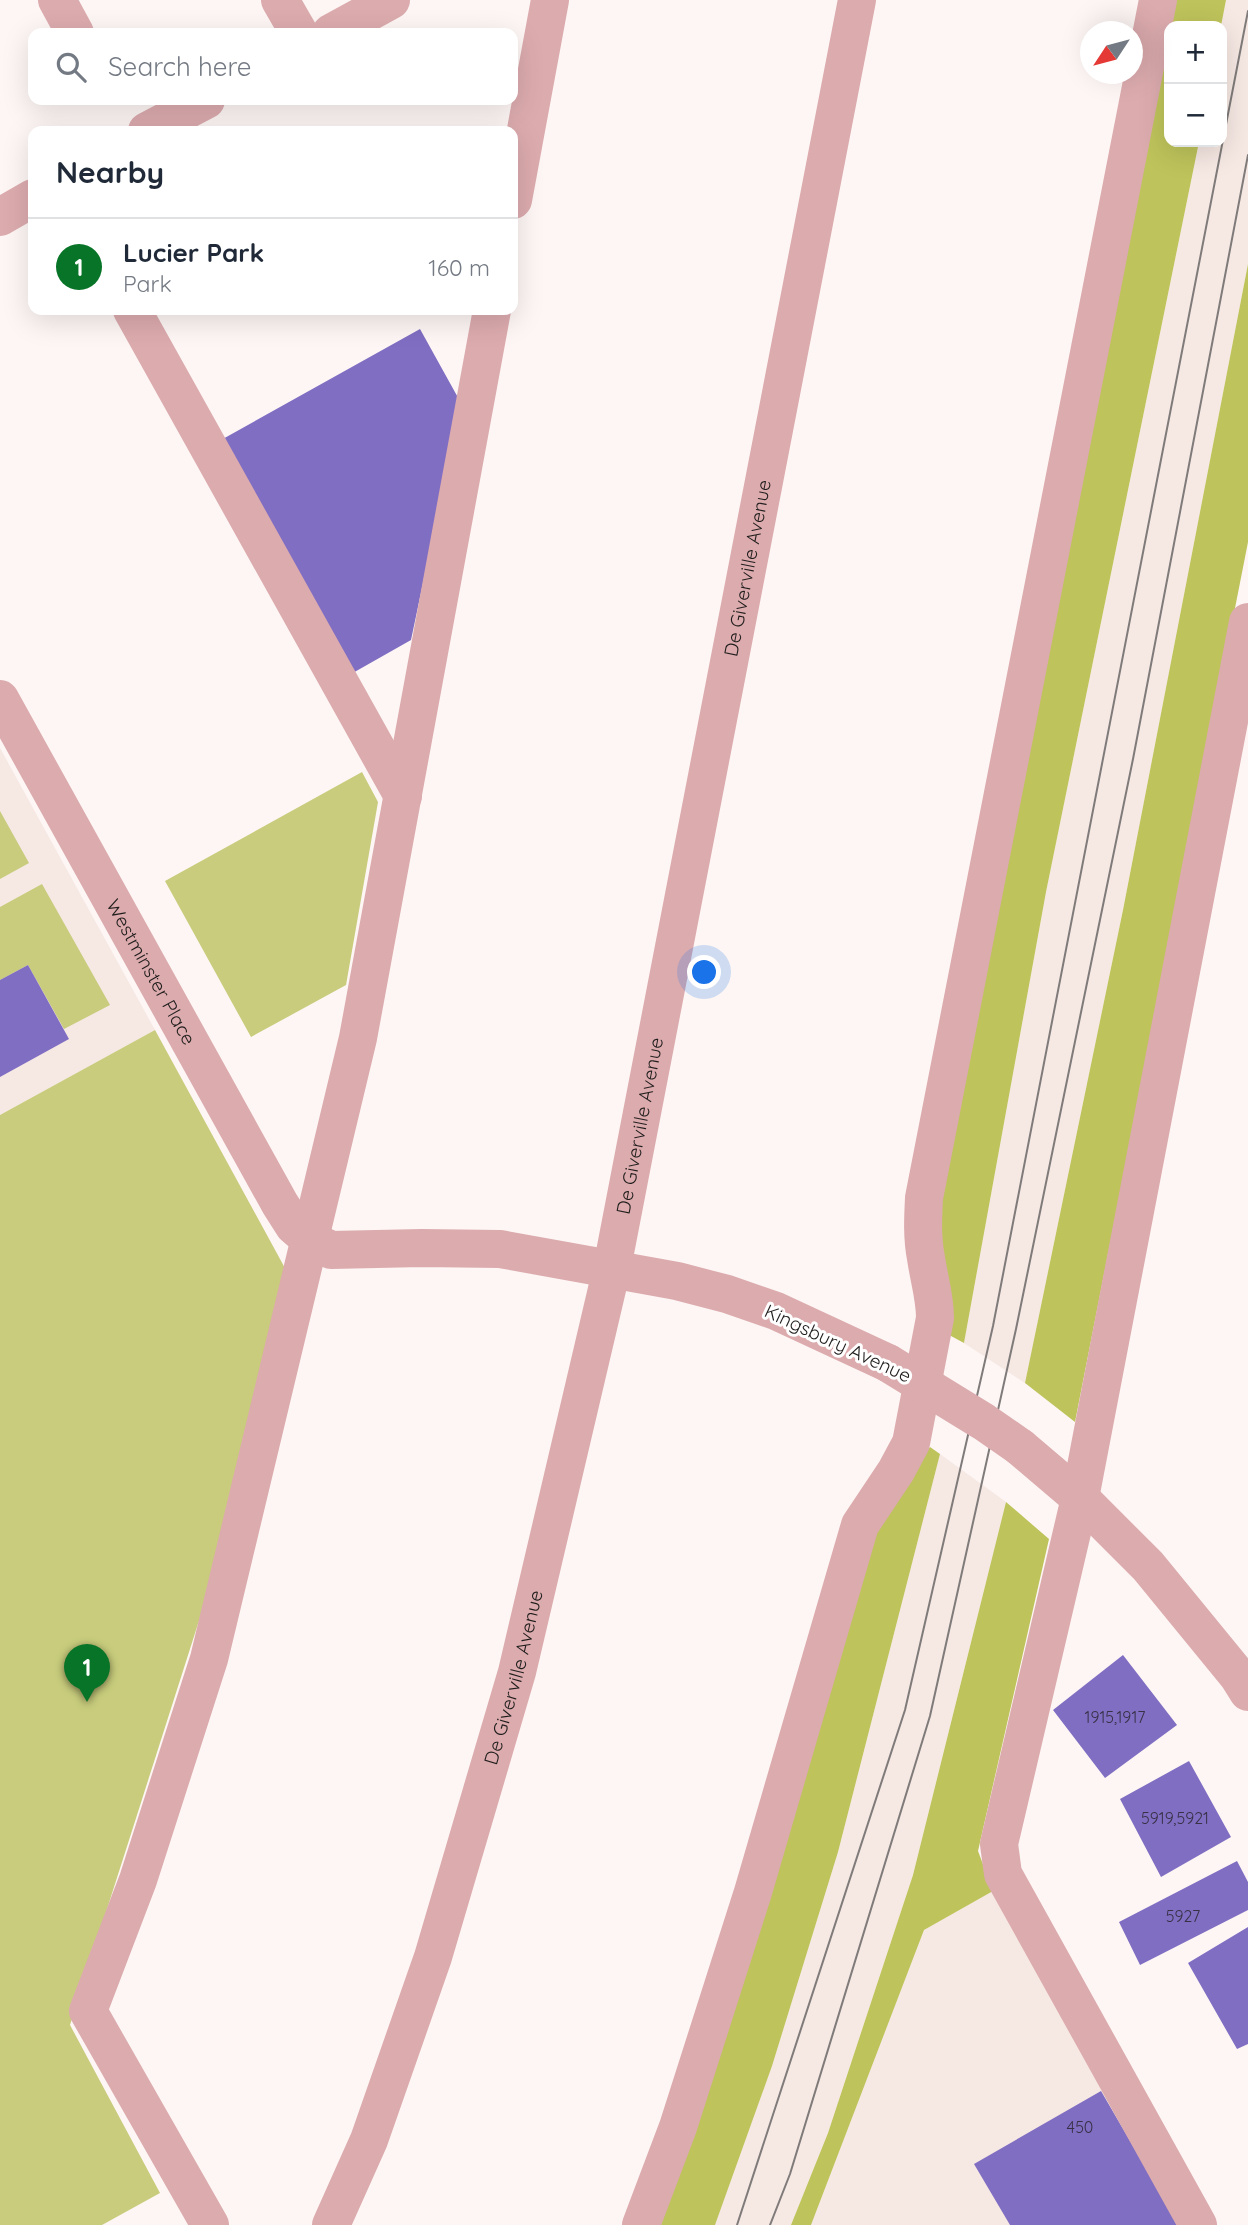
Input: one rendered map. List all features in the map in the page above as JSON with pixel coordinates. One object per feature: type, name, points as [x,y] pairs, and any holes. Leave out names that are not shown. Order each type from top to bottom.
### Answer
[{"type":"street","points":[[57,0],[72,28]]},
{"type":"street","points":[[280,0],[296,28]]},
{"type":"street","points":[[340,28],[391,0]]},
{"type":"street","points":[[518,173],[550,0]]},
{"type":"street","name":"De Giverville Avenue","points":[[331,2225],[369,2140],[433,1957],[517,1672],[612,1268],[857,0]]},
{"type":"street","points":[[641,2225],[678,2127],[753,1892],[860,1525],[911,1443],[935,1318],[935,1297],[922,1232],[924,1198],[1158,0]]},
{"type":"street","points":[[157,126],[196,105]]},
{"type":"street","points":[[0,217],[28,201]]},
{"type":"street","points":[[135,315],[403,796]]},
{"type":"street","points":[[210,2225],[88,2011],[138,1880],[209,1659],[358,1038],[491,315]]},
{"type":"street","points":[[1198,2225],[1003,1874],[999,1844],[1080,1498],[1248,622]]},
{"type":"street","name":"Westminster Place","points":[[0,699],[279,1205],[293,1226],[309,1239]]},
{"type":"street","name":"Kingsbury Avenue","points":[[309,1239],[331,1250],[500,1249],[612,1268],[727,1294],[776,1311],[888,1363],[1020,1447],[1080,1498],[1148,1566],[1238,1676],[1248,1692]]},
{"type":"shaded area","points":[[1226,0],[1248,0],[1248,264],[1123,910],[1025,1383],[964,1343],[1046,892],[1198,147],[1227,147],[1227,21],[1222,21]]},
{"type":"shaded area","points":[[0,748],[155,1030],[0,1115]]},
{"type":"shaded area","points":[[940,1454],[1006,1502],[913,1875],[828,2133],[791,2225],[715,2225],[772,2066],[838,1852]]},
{"type":"shaded area","points":[[993,1891],[1183,2225],[811,2225],[924,1930]]},
{"type":"green space","points":[[1172,0],[1226,0],[1222,21],[1168,21]]},
{"type":"green space","points":[[1164,41],[1164,147],[1198,147],[1046,892],[964,1343],[951,1336],[939,1208]]},
{"type":"green space","points":[[1248,264],[1248,542],[1075,1422],[1025,1383],[1123,910]]},
{"type":"green space","points":[[362,772],[378,802],[346,985],[251,1037],[165,881]]},
{"type":"green space","points":[[0,811],[29,863],[0,879]]},
{"type":"green space","points":[[42,884],[110,1005],[64,1029],[28,965],[0,980],[0,907]]},
{"type":"green space","points":[[155,1030],[286,1270],[204,1605],[70,2025],[160,2193],[102,2225],[0,2225],[0,1115]]},
{"type":"green space","points":[[930,1447],[940,1454],[838,1852],[772,2066],[715,2225],[655,2225],[872,1531],[887,1504]]},
{"type":"green space","points":[[1006,1502],[1049,1539],[978,1851],[993,1891],[924,1930],[811,2225],[791,2225],[828,2133],[913,1875]]},
{"type":"building","points":[[420,329],[461,403],[411,640],[351,674],[221,440]]},
{"type":"building","points":[[28,965],[69,1039],[0,1077],[0,980]]},
{"type":"building","points":[[1123,1655],[1177,1725],[1105,1778],[1053,1710]]},
{"type":"building","points":[[1189,1761],[1231,1837],[1161,1877],[1120,1799]]},
{"type":"building","points":[[1237,1861],[1248,1882],[1248,1910],[1140,1965],[1119,1922]]},
{"type":"building","points":[[1248,1927],[1248,2044],[1237,2049],[1188,1963]]},
{"type":"building","points":[[1101,2091],[1179,2225],[1010,2225],[974,2164]]},
{"type":"tram line","points":[[737,2225],[905,1710],[993,1326],[1248,11]]},
{"type":"tram line","points":[[770,2225],[790,2174],[930,1716],[1016,1329],[1133,759],[1248,155]]},
{"type":"place","name":"Lucier Park","points":[[87,1702]]}]
